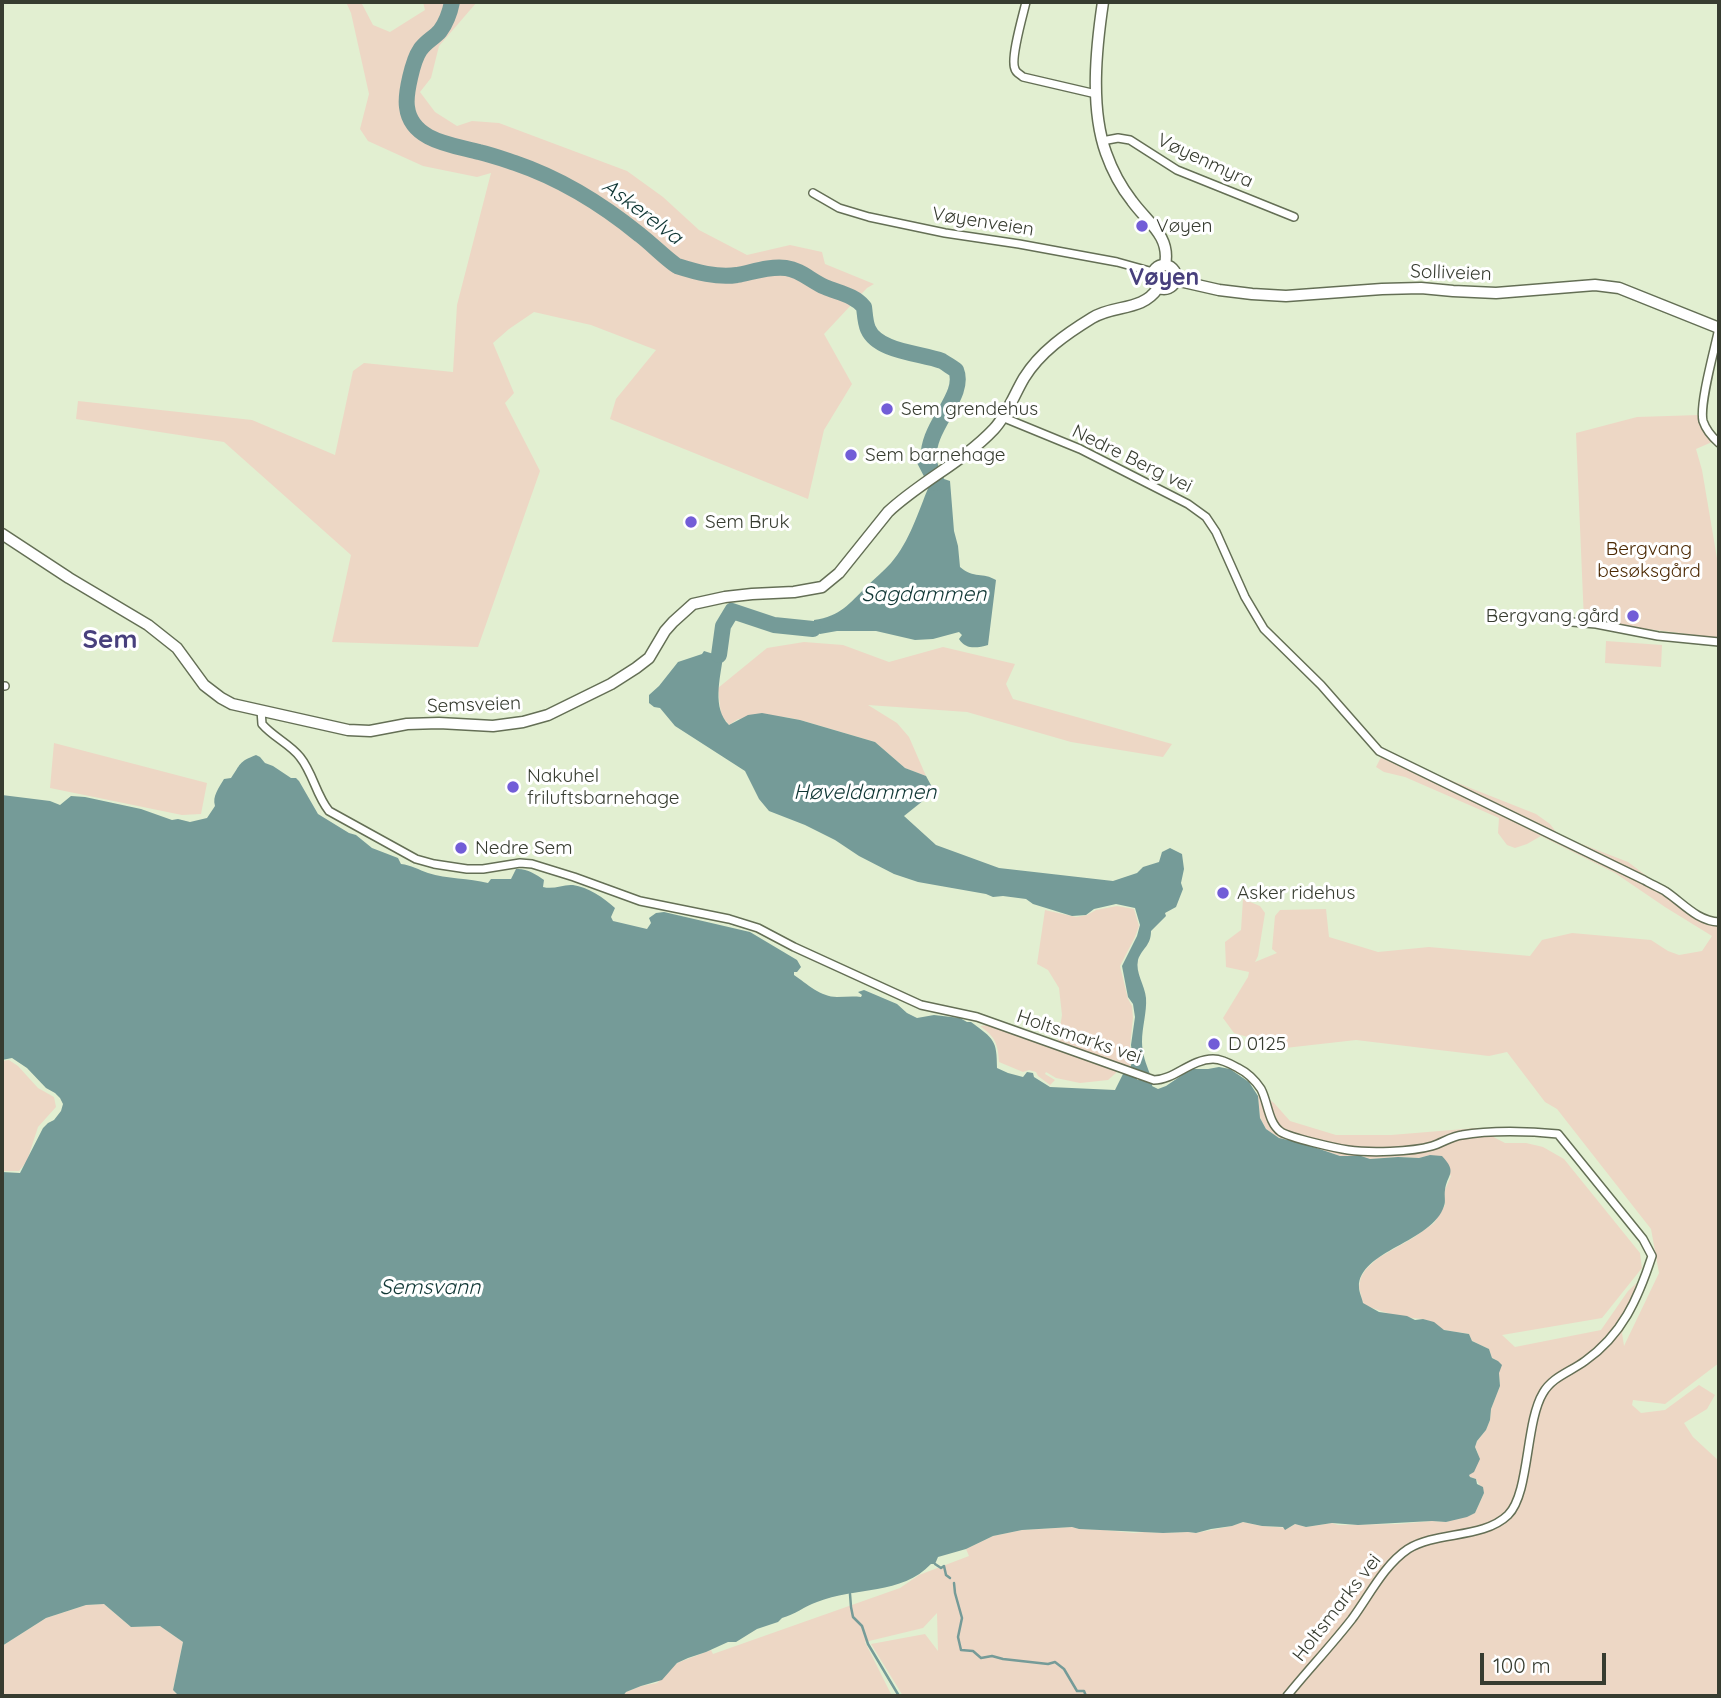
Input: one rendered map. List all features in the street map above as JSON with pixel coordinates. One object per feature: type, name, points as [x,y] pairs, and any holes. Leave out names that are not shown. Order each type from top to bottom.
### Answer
[{"type":"main road","points":[[1103,2],[1096,94],[1102,141],[1121,185],[1166,246],[1165,265]]},
{"type":"main road","points":[[1165,265],[1175,272],[1175,279],[1169,288],[1158,288],[1153,283],[1153,272],[1165,265]]},
{"type":"main road","name":"Solliveien","points":[[1175,279],[1219,290],[1286,296],[1422,288],[1496,293],[1595,285],[1619,288],[1719,328]]},
{"type":"main road","points":[[1002,417],[1026,376],[1050,347],[1066,334],[1105,311],[1139,304],[1150,298],[1158,288]]},
{"type":"main road","name":"Semsveien","points":[[2,534],[148,625],[177,648],[212,693],[232,704],[348,730],[370,731],[407,724],[439,723],[493,726],[548,715],[611,684],[649,658],[664,631],[693,604],[725,597],[794,592],[822,587],[839,573],[888,512],[974,447],[1002,417]]},
{"type":"street","points":[[1026,2],[1015,50],[1014,68],[1017,72],[1023,77],[1096,94]]},
{"type":"street","name":"Vøyenmyra","points":[[1102,141],[1118,138],[1129,140],[1177,170],[1294,218]]},
{"type":"street","name":"Vøyenveien","points":[[813,193],[839,208],[869,217],[945,233],[1117,262],[1153,272]]},
{"type":"street","points":[[1719,328],[1702,418],[1706,430],[1719,443]]},
{"type":"street","name":"Nedre Berg vei","points":[[1002,417],[1080,449],[1188,504],[1206,517],[1216,532],[1245,597],[1265,629],[1321,685],[1379,751],[1644,880],[1698,916],[1719,922]]},
{"type":"street","points":[[1572,622],[1658,636],[1719,642]]},
{"type":"street","name":"Holtsmarks vei","points":[[261,710],[262,724],[298,754],[329,811],[410,852],[415,859],[449,867],[483,869],[499,861],[532,864],[640,901],[729,919],[758,928],[902,998],[921,1005],[977,1017],[1154,1080],[1165,1078],[1190,1064],[1214,1059],[1232,1064],[1247,1073],[1261,1090],[1275,1126],[1280,1131],[1290,1136],[1348,1150],[1411,1149],[1431,1146],[1459,1135],[1537,1132],[1558,1134],[1643,1239],[1652,1256],[1632,1309],[1621,1326],[1586,1361],[1554,1380],[1543,1392],[1528,1448],[1521,1490],[1509,1514],[1487,1527],[1426,1541],[1393,1560],[1350,1620],[1287,1696]]},
{"type":"green space","points":[[346,2],[361,2],[373,25],[390,32],[425,10],[423,2],[477,2],[439,46],[431,78],[420,92],[435,112],[457,126],[472,121],[499,123],[627,171],[663,197],[699,230],[747,255],[790,245],[822,252],[825,264],[874,284],[867,288],[824,334],[852,384],[824,430],[808,499],[610,419],[616,399],[656,350],[591,325],[534,312],[493,343],[514,393],[505,403],[540,471],[478,647],[332,642],[351,555],[224,442],[76,419],[78,401],[252,420],[335,455],[353,371],[364,363],[453,372],[457,305],[491,173],[477,177],[423,166],[368,141],[360,129],[369,94],[351,13]]},
{"type":"green space","name":"Bergvang besøksgård","points":[[1699,415],[1712,442],[1696,449],[1719,570],[1719,638],[1584,621],[1576,433],[1637,417]]},
{"type":"green space","points":[[1606,641],[1662,645],[1661,667],[1605,663]]},
{"type":"green space","points":[[804,642],[843,645],[889,662],[943,647],[1015,664],[1006,684],[1013,699],[1172,744],[1163,757],[1071,742],[967,712],[868,705],[897,723],[909,737],[926,776],[905,768],[875,742],[800,720],[785,717],[738,719],[729,725],[721,715],[718,688],[767,648]]},
{"type":"green space","points":[[54,743],[207,783],[201,814],[182,815],[50,788]]},
{"type":"green space","points":[[1382,755],[1536,814],[1556,832],[1628,862],[1699,915],[1719,920],[1719,1363],[1665,1404],[1633,1400],[1632,1405],[1641,1413],[1665,1410],[1699,1385],[1715,1395],[1707,1409],[1684,1423],[1693,1437],[1719,1461],[1719,1696],[903,1696],[871,1644],[925,1634],[938,1651],[937,1613],[923,1628],[865,1642],[892,1696],[623,1696],[641,1686],[657,1683],[677,1663],[711,1650],[713,1654],[900,1588],[919,1575],[969,1556],[966,1549],[993,1536],[1022,1530],[1072,1527],[1134,1533],[1196,1533],[1243,1522],[1289,1528],[1295,1524],[1306,1527],[1332,1523],[1446,1522],[1475,1513],[1484,1493],[1476,1479],[1469,1475],[1478,1453],[1475,1447],[1477,1441],[1486,1430],[1500,1386],[1498,1361],[1492,1358],[1489,1349],[1472,1341],[1469,1334],[1445,1330],[1425,1320],[1392,1314],[1363,1304],[1359,1287],[1366,1269],[1378,1258],[1434,1223],[1445,1205],[1444,1192],[1451,1176],[1430,1155],[1419,1158],[1370,1159],[1340,1156],[1279,1138],[1266,1129],[1260,1118],[1258,1096],[1265,1096],[1274,1103],[1290,1121],[1336,1135],[1391,1135],[1476,1128],[1505,1143],[1526,1143],[1543,1147],[1564,1159],[1640,1253],[1642,1268],[1602,1318],[1502,1335],[1515,1347],[1601,1330],[1628,1291],[1641,1279],[1640,1296],[1622,1333],[1624,1346],[1659,1273],[1651,1229],[1557,1109],[1545,1102],[1507,1052],[1489,1056],[1356,1040],[1285,1048],[1234,1033],[1223,1018],[1249,972],[1226,967],[1225,942],[1241,930],[1243,899],[1260,906],[1265,913],[1255,962],[1277,953],[1272,949],[1275,916],[1280,910],[1326,909],[1329,937],[1378,952],[1429,947],[1530,956],[1542,940],[1572,933],[1651,940],[1679,955],[1702,951],[1712,936],[1615,873],[1541,836],[1515,848],[1507,845],[1498,833],[1499,818],[1405,777],[1384,772],[1376,767]]},
{"type":"green space","points":[[1117,906],[1134,909],[1139,926],[1120,966],[1132,1006],[1130,1067],[1058,1041],[1062,1015],[1059,988],[1048,970],[1037,964],[1045,910],[1076,917]]},
{"type":"green space","points":[[988,1025],[1011,1031],[1117,1072],[1108,1080],[1080,1083],[1056,1078],[1046,1072],[1045,1074],[1055,1080],[1050,1085],[1036,1072],[1023,1072],[999,1062],[995,1041],[980,1026]]},
{"type":"green space","points":[[9,1060],[38,1088],[54,1097],[56,1107],[38,1127],[27,1161],[19,1171],[2,1171],[2,1061]]},
{"type":"green space","points":[[104,1604],[131,1627],[160,1626],[183,1642],[173,1690],[179,1696],[2,1696],[2,1646],[46,1618],[86,1605]]},
{"type":"water","name":"Sagdammen","points":[[916,461],[937,463],[944,479],[950,481],[960,567],[970,573],[996,580],[988,645],[968,647],[959,639],[962,635],[959,632],[933,639],[915,640],[876,631],[820,634],[813,629],[814,620],[831,616],[849,604],[888,566],[903,545],[929,486]]},
{"type":"water","name":"Høveldammen","points":[[704,651],[723,657],[719,702],[720,710],[729,725],[748,715],[762,713],[800,720],[875,742],[905,768],[926,776],[932,787],[929,796],[904,816],[936,845],[999,868],[1113,881],[1159,862],[1162,852],[1170,848],[1182,854],[1183,889],[1176,907],[1165,913],[1166,916],[1151,931],[1150,940],[1138,960],[1146,998],[1142,1046],[1150,1074],[1130,1068],[1133,1060],[1131,1045],[1135,1017],[1122,966],[1140,925],[1135,908],[1116,904],[1094,909],[1086,915],[1072,916],[1033,904],[1026,899],[993,897],[918,882],[894,874],[835,840],[769,811],[759,799],[745,771],[675,726],[660,708],[649,703],[649,695],[678,662]]},
{"type":"water","name":"Semsvann","points":[[256,755],[291,778],[296,778],[318,814],[356,835],[372,848],[398,858],[401,864],[435,875],[488,883],[491,879],[511,879],[516,869],[523,869],[544,880],[543,887],[573,885],[596,894],[615,908],[611,917],[613,921],[647,929],[651,923],[649,918],[664,912],[750,932],[797,960],[801,967],[794,975],[825,995],[861,997],[858,992],[864,990],[897,1004],[917,1018],[934,1015],[971,1022],[993,1041],[997,1068],[1008,1073],[1023,1077],[1027,1072],[1033,1073],[1034,1077],[1050,1087],[1115,1090],[1124,1072],[1138,1077],[1137,1080],[1141,1078],[1153,1082],[1152,1086],[1158,1089],[1191,1069],[1230,1069],[1249,1082],[1258,1096],[1260,1118],[1266,1129],[1279,1138],[1340,1156],[1370,1159],[1442,1156],[1451,1170],[1445,1190],[1445,1204],[1437,1218],[1426,1229],[1370,1264],[1362,1275],[1359,1289],[1363,1303],[1379,1312],[1407,1316],[1415,1320],[1423,1319],[1434,1322],[1444,1330],[1469,1334],[1472,1341],[1489,1349],[1492,1358],[1502,1365],[1499,1373],[1500,1386],[1491,1409],[1490,1420],[1475,1447],[1480,1459],[1474,1472],[1469,1475],[1483,1487],[1484,1493],[1475,1513],[1446,1522],[1358,1525],[1332,1523],[1306,1527],[1295,1524],[1285,1530],[1283,1527],[1243,1522],[1196,1533],[1072,1527],[1022,1530],[993,1536],[966,1549],[938,1557],[935,1564],[906,1581],[832,1597],[757,1629],[736,1642],[728,1642],[688,1658],[677,1663],[662,1680],[626,1692],[623,1696],[179,1696],[173,1690],[183,1642],[160,1626],[131,1627],[104,1604],[86,1605],[46,1618],[2,1646],[2,1172],[20,1173],[43,1128],[54,1120],[63,1104],[55,1093],[46,1088],[27,1068],[12,1058],[2,1060],[2,795],[50,801],[60,805],[71,796],[85,797],[141,809],[172,820],[190,822],[207,818],[215,806],[215,795],[224,779],[231,778],[243,762]]},
{"type":"waterway","name":"Askerelva","points":[[452,2],[442,28],[422,47],[412,69],[407,107],[416,127],[435,140],[532,169],[581,193],[611,213],[677,266],[722,276],[786,268],[856,300],[864,307],[868,329],[881,343],[942,361],[956,370],[956,391],[929,449],[930,465],[936,483]]},
{"type":"waterway","name":"Askerelva","points":[[719,655],[723,626],[732,611],[774,625],[813,629]]},
{"type":"waterway","points":[[935,1564],[941,1568],[944,1566],[946,1575],[950,1578]]},
{"type":"waterway","points":[[954,1583],[962,1618],[958,1637],[961,1650],[973,1651],[981,1658],[992,1656],[1048,1664],[1055,1662],[1064,1669],[1077,1691],[1084,1691],[1086,1696]]},
{"type":"waterway","points":[[850,1594],[853,1617],[862,1626],[868,1644],[899,1696]]},
{"type":"place","name":"Vøyen","points":[[1142,226]]},
{"type":"place","name":"Sem grendehus","points":[[887,409]]},
{"type":"place","name":"Sem barnehage","points":[[851,455]]},
{"type":"place","name":"Sem Bruk","points":[[691,522]]},
{"type":"place","name":"Bergvang gård","points":[[1633,616]]},
{"type":"place","name":"Nakuhel friluftsbarnehage","points":[[513,787]]},
{"type":"place","name":"Nedre Sem","points":[[461,848]]},
{"type":"place","name":"Asker ridehus","points":[[1223,893]]},
{"type":"place","name":"D 0125","points":[[1214,1044]]},
{"type":"district","name":"Vøyen","points":[[1164,278]]},
{"type":"district","name":"Sem","points":[[110,640]]}]
